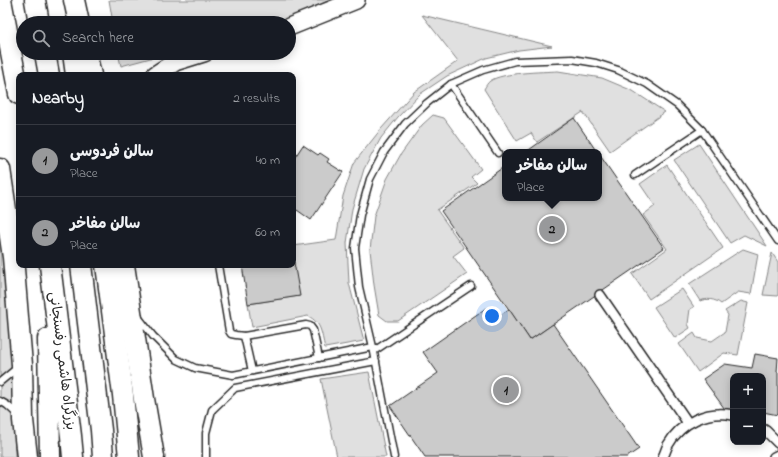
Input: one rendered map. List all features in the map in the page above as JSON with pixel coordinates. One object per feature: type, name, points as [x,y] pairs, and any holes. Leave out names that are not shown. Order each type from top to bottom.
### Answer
[{"type":"highway","points":[[1,0],[16,78]]},
{"type":"highway","points":[[35,0],[38,16]]},
{"type":"highway","points":[[70,0],[71,16]]},
{"type":"highway","points":[[74,0],[77,16]]},
{"type":"highway","points":[[46,60],[48,72]]},
{"type":"highway","points":[[74,60],[76,72]]},
{"type":"highway","points":[[88,60],[90,72]]},
{"type":"highway","points":[[0,170],[13,257],[22,365],[23,420],[27,457]]},
{"type":"highway","points":[[48,268],[50,457]]},
{"type":"highway","name":"بزرگراه هاشمی رفسنجانی","points":[[48,268],[73,457]]},
{"type":"highway","points":[[81,268],[102,430],[103,457]]},
{"type":"highway","points":[[106,268],[123,395],[129,457]]},
{"type":"highway","points":[[124,268],[154,457]]},
{"type":"main road","points":[[296,24],[356,0]]},
{"type":"main road","points":[[160,72],[182,60]]},
{"type":"street","points":[[600,295],[688,423]]},
{"type":"street","points":[[663,457],[667,446],[678,431],[688,423],[712,414],[730,415]]},
{"type":"street","points":[[766,431],[778,443]]},
{"type":"street","points":[[774,457],[778,455]]},
{"type":"lane","points":[[394,457],[374,349],[359,287],[355,248],[360,215],[370,179],[384,152],[405,124],[427,102],[451,84],[483,70],[515,62],[572,59],[596,63],[618,70],[647,84],[676,105],[702,130],[778,241]]},
{"type":"lane","points":[[451,84],[498,153]]},
{"type":"lane","points":[[635,175],[702,130]]},
{"type":"lane","points":[[218,268],[229,331],[231,334],[236,336],[244,336],[306,325],[310,326],[313,330],[319,358]]},
{"type":"lane","points":[[131,308],[153,336],[176,360],[195,368],[233,376],[319,358],[374,349],[472,286]]},
{"type":"lane","points":[[244,336],[252,372]]},
{"type":"lane","points":[[206,457],[206,433],[212,410],[235,388],[376,361]]},
{"type":"lane","points":[[0,382],[22,365]]},
{"type":"lane","points":[[233,376],[235,388]]},
{"type":"lane","points":[[0,401],[7,405],[23,420]]},
{"type":"shaded area","points":[[109,0],[330,0],[293,16],[112,16]]},
{"type":"shaded area","points":[[422,15],[552,46],[519,50],[486,58],[447,76],[420,94],[398,117],[381,138],[364,169],[352,209],[347,243],[349,283],[364,341],[325,348],[322,333],[318,325],[308,316],[252,327],[248,304],[299,296],[295,268],[296,268],[296,246],[336,240],[343,196],[354,163],[381,129],[414,92],[458,61]]},
{"type":"shaded area","points":[[120,60],[143,60],[121,66]]},
{"type":"shaded area","points":[[558,71],[602,78],[633,91],[665,112],[610,151],[583,112],[537,142],[531,133],[517,141],[484,89],[490,81],[504,76],[523,73]]},
{"type":"shaded area","points":[[433,115],[444,118],[481,169],[471,177],[477,183],[437,210],[464,248],[453,256],[467,274],[398,321],[387,321],[379,315],[374,285],[370,250],[374,216],[387,179],[401,154],[422,125]]},
{"type":"shaded area","points":[[699,144],[767,246],[744,235],[730,243],[674,160]]},
{"type":"shaded area","points":[[667,165],[723,248],[649,299],[632,274],[667,249],[643,215],[655,206],[640,184]]},
{"type":"shaded area","points":[[0,240],[13,314],[15,457],[0,457]]},
{"type":"shaded area","points":[[743,249],[758,254],[751,294],[738,292],[721,304],[711,300],[700,301],[689,284]]},
{"type":"shaded area","points":[[772,253],[778,262],[778,296],[763,295]]},
{"type":"shaded area","points":[[682,289],[694,307],[690,309],[688,324],[690,328],[675,338],[654,307]]},
{"type":"shaded area","points":[[741,301],[748,303],[738,355],[724,353],[698,372],[679,344],[694,333],[697,338],[712,341],[725,332],[728,315],[725,311]]},
{"type":"shaded area","points":[[369,372],[386,457],[337,457],[321,379]]},
{"type":"building","points":[[574,118],[595,149],[530,149]]},
{"type":"building","points":[[303,145],[318,155],[320,153],[329,159],[327,162],[343,172],[311,220],[297,210],[296,211],[296,156]]},
{"type":"building","points":[[602,158],[664,248],[530,340],[441,211],[502,168],[502,201],[602,201]]},
{"type":"building","points":[[242,268],[295,268],[300,296],[248,304]]},
{"type":"building","points":[[486,308],[494,319],[509,309],[530,340],[553,324],[639,449],[627,457],[425,457],[390,406],[438,373],[423,352]]},
{"type":"building","points":[[755,354],[778,358],[778,415],[766,413],[766,373],[730,373],[730,410],[727,412],[703,379],[725,364],[752,368]]},
{"type":"place","name":"سالن مفاخر","points":[[552,229]]},
{"type":"place","name":"سالن فردوسی","points":[[506,390]]}]
